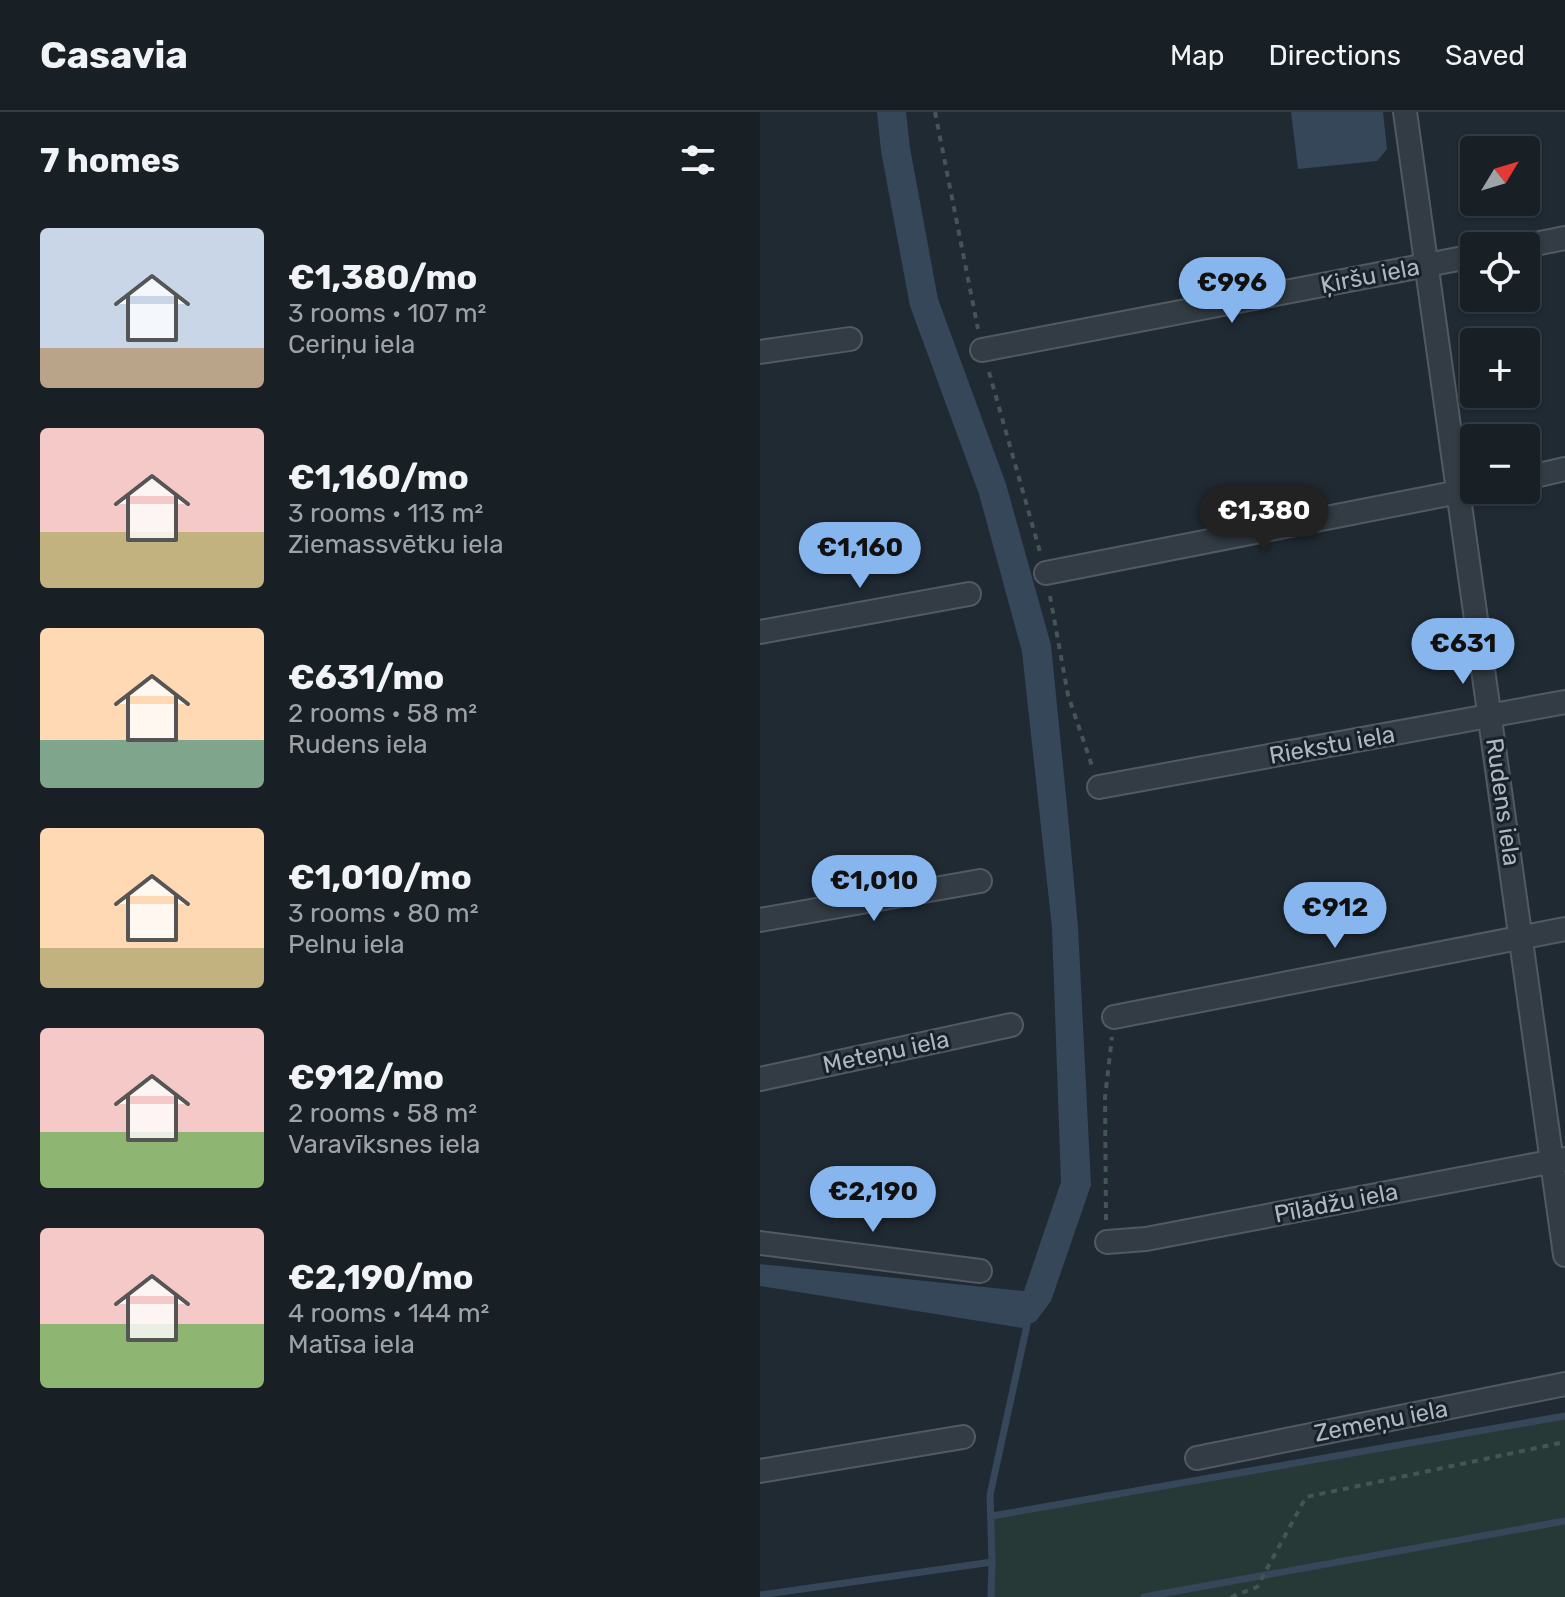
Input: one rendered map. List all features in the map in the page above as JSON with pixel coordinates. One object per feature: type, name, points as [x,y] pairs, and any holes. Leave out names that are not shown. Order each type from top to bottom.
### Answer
[{"type":"street","name":"Rudens iela","points":[[1405,112],[1426,265],[1460,456]]},
{"type":"street","points":[[1540,243],[1565,238]]},
{"type":"street","name":"Ķiršu iela","points":[[982,350],[1460,259]]},
{"type":"street","points":[[760,352],[850,339]]},
{"type":"street","points":[[1540,475],[1565,469]]},
{"type":"street","points":[[1046,573],[1460,491]]},
{"type":"street","name":"Rudens iela","points":[[1467,504],[1490,717],[1558,1160],[1565,1255]]},
{"type":"street","points":[[760,632],[969,594]]},
{"type":"street","name":"Riekstu iela","points":[[1099,787],[1565,702]]},
{"type":"street","points":[[760,920],[980,881]]},
{"type":"street","points":[[1114,1017],[1565,929]]},
{"type":"street","name":"Meteņu iela","points":[[760,1079],[1011,1025]]},
{"type":"street","name":"Pīlādžu iela","points":[[1107,1242],[1146,1239],[1558,1160]]},
{"type":"street","points":[[760,1243],[980,1271]]},
{"type":"street","name":"Zemeņu iela","points":[[1197,1458],[1565,1384]]},
{"type":"street","points":[[760,1471],[963,1437]]},
{"type":"path","points":[[935,112],[982,350],[1046,573],[1068,695],[1099,787]]},
{"type":"path","points":[[1107,1242],[1105,1097],[1114,1017]]},
{"type":"path","points":[[1231,1597],[1257,1587],[1306,1497],[1565,1442]]},
{"type":"green space","points":[[1565,1416],[1565,1597],[993,1597],[992,1516]]},
{"type":"water","points":[[877,112],[906,112],[938,299],[1006,484],[1051,645],[1078,927],[1091,1185],[1051,1301],[1036,1321],[1022,1328],[760,1286],[760,1264],[1024,1291],[1061,1182],[1052,928],[1022,652],[979,494],[910,306],[881,151]]},
{"type":"water","points":[[1291,112],[1383,112],[1387,149],[1377,161],[1298,169]]},
{"type":"waterway","points":[[760,1595],[992,1562],[990,1495],[1027,1325]]},
{"type":"waterway","points":[[992,1516],[1565,1416]]},
{"type":"waterway","points":[[1144,1597],[1565,1521]]},
{"type":"waterway","points":[[991,1597],[992,1562]]}]
